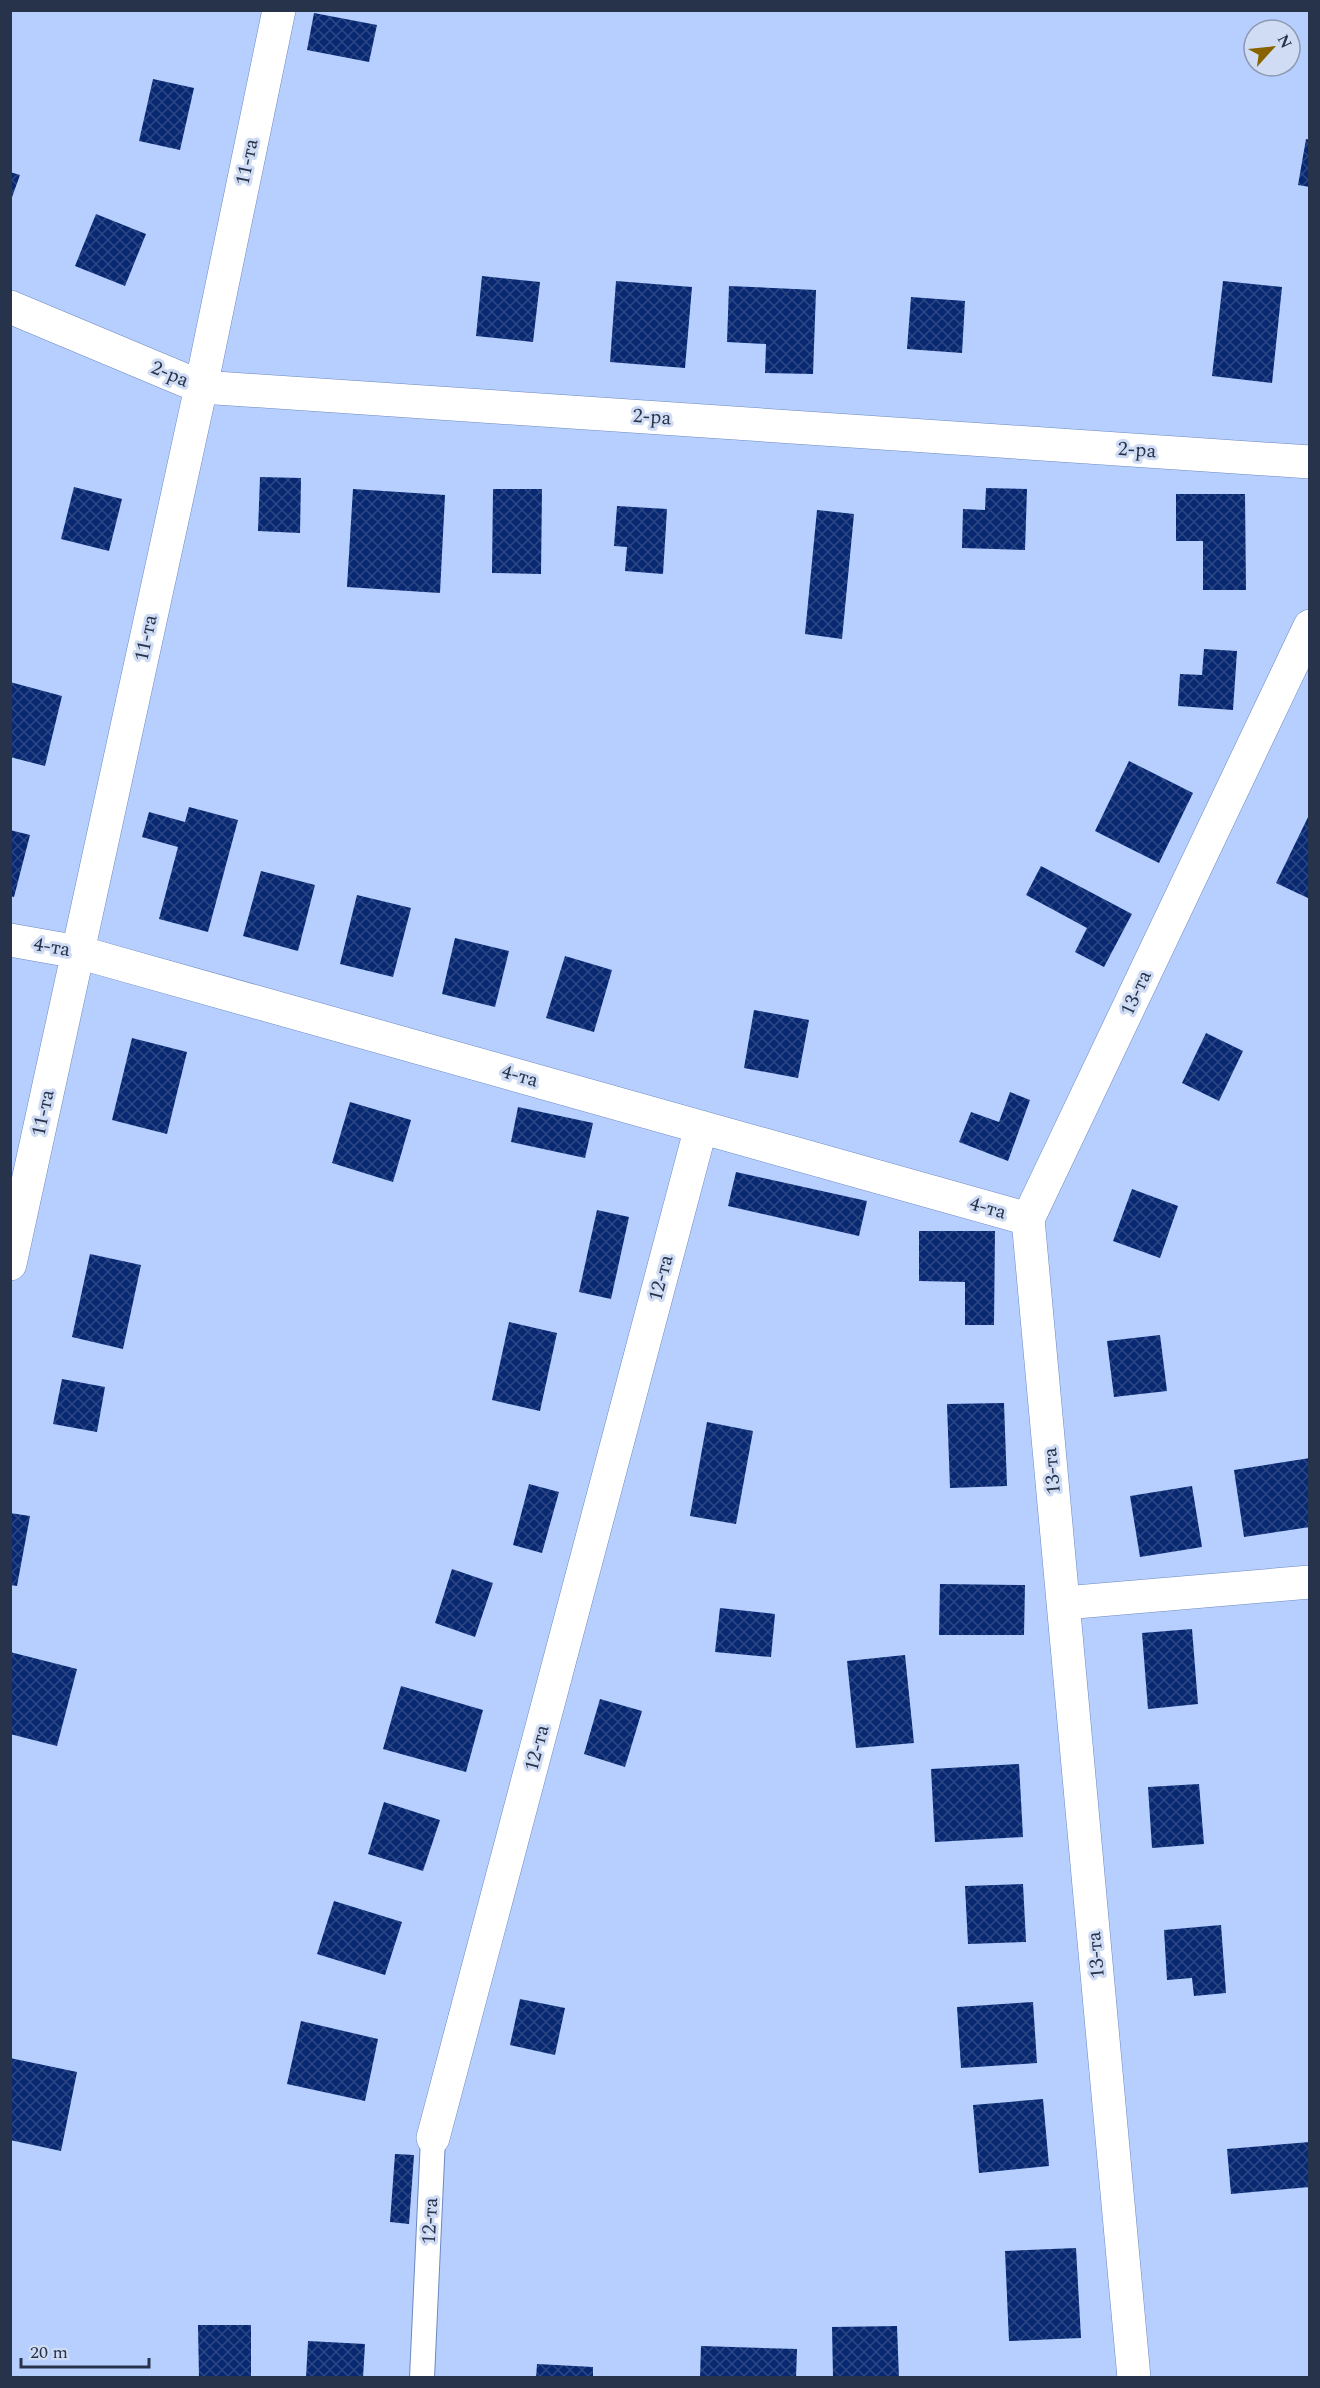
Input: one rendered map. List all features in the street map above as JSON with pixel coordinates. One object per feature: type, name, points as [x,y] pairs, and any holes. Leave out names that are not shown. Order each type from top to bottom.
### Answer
[{"type":"street","name":"11-та","points":[[10,1264],[201,387],[279,10]]},
{"type":"street","name":"2-ра","points":[[10,307],[201,387],[1310,462]]},
{"type":"street","name":"13-та","points":[[1134,2378],[1028,1219],[1310,626]]},
{"type":"street","name":"4-та","points":[[10,940],[78,952],[1028,1219]]},
{"type":"street","name":"12-та","points":[[434,2138],[701,1126]]},
{"type":"street","points":[[1064,1603],[1310,1582]]},
{"type":"lane","name":"12-та","points":[[422,2378],[434,2138]]},
{"type":"building","points":[[314,13],[377,25],[369,62],[307,50]]},
{"type":"building","points":[[153,79],[194,88],[180,150],[139,141]]},
{"type":"building","points":[[1306,139],[1310,140],[1310,187],[1298,185]]},
{"type":"building","points":[[10,172],[20,175],[11,200],[10,200]]},
{"type":"building","points":[[96,214],[146,234],[125,286],[75,266]]},
{"type":"building","points":[[482,276],[540,282],[533,342],[476,336]]},
{"type":"building","points":[[616,281],[692,287],[685,368],[610,362]]},
{"type":"building","points":[[1223,281],[1282,287],[1272,383],[1212,376]]},
{"type":"building","points":[[729,286],[816,290],[813,374],[765,373],[766,344],[727,342]]},
{"type":"building","points":[[911,297],[965,301],[962,353],[907,349]]},
{"type":"building","points":[[260,477],[301,478],[300,533],[258,531]]},
{"type":"building","points":[[74,487],[122,499],[109,551],[61,539]]},
{"type":"building","points":[[986,488],[1027,489],[1025,550],[962,548],[963,509],[985,510]]},
{"type":"building","points":[[353,489],[445,495],[440,593],[347,587]]},
{"type":"building","points":[[493,489],[542,489],[541,574],[492,573]]},
{"type":"building","points":[[1176,494],[1245,494],[1246,590],[1203,590],[1203,541],[1176,541]]},
{"type":"building","points":[[617,506],[667,509],[663,574],[625,571],[627,547],[614,546]]},
{"type":"building","points":[[817,510],[854,514],[842,639],[805,634]]},
{"type":"building","points":[[1204,649],[1237,651],[1233,710],[1178,706],[1180,674],[1202,675]]},
{"type":"building","points":[[10,682],[62,696],[45,766],[10,757]]},
{"type":"building","points":[[1129,761],[1193,793],[1159,863],[1095,831]]},
{"type":"building","points":[[189,807],[238,820],[208,932],[159,919],[178,847],[142,837],[149,812],[185,822]]},
{"type":"building","points":[[1310,813],[1310,899],[1276,883]]},
{"type":"building","points":[[10,830],[30,835],[14,897],[10,896]]},
{"type":"building","points":[[1041,866],[1132,914],[1104,967],[1075,952],[1087,928],[1026,895]]},
{"type":"building","points":[[261,871],[315,885],[298,951],[243,936]]},
{"type":"building","points":[[357,895],[411,908],[393,977],[340,964]]},
{"type":"building","points":[[455,938],[509,951],[495,1007],[442,994]]},
{"type":"building","points":[[565,956],[612,970],[594,1032],[546,1018]]},
{"type":"building","points":[[754,1010],[809,1020],[798,1078],[744,1068]]},
{"type":"building","points":[[1206,1033],[1243,1051],[1219,1101],[1182,1083]]},
{"type":"building","points":[[132,1038],[187,1052],[167,1134],[112,1120]]},
{"type":"building","points":[[1010,1092],[1030,1100],[1008,1161],[959,1142],[971,1112],[999,1122]]},
{"type":"building","points":[[350,1102],[411,1120],[393,1182],[332,1163]]},
{"type":"building","points":[[518,1107],[593,1123],[585,1158],[511,1142]]},
{"type":"building","points":[[736,1172],[867,1201],[859,1236],[728,1206]]},
{"type":"building","points":[[1132,1189],[1178,1206],[1160,1258],[1113,1241]]},
{"type":"building","points":[[597,1210],[629,1217],[611,1299],[579,1292]]},
{"type":"building","points":[[919,1231],[995,1231],[994,1325],[965,1325],[965,1282],[919,1281]]},
{"type":"building","points":[[90,1254],[141,1265],[123,1349],[72,1337]]},
{"type":"building","points":[[509,1322],[557,1333],[540,1411],[492,1400]]},
{"type":"building","points":[[1160,1335],[1167,1391],[1114,1397],[1107,1341]]},
{"type":"building","points":[[62,1379],[105,1387],[97,1432],[53,1424]]},
{"type":"building","points":[[1004,1403],[1007,1486],[950,1488],[947,1404]]},
{"type":"building","points":[[707,1422],[753,1431],[736,1524],[690,1516]]},
{"type":"building","points":[[1310,1458],[1310,1527],[1244,1537],[1234,1470]]},
{"type":"building","points":[[529,1484],[559,1492],[542,1553],[513,1545]]},
{"type":"building","points":[[1192,1486],[1202,1547],[1140,1557],[1130,1496]]},
{"type":"building","points":[[10,1513],[30,1516],[17,1586],[10,1585]]},
{"type":"building","points":[[452,1569],[493,1583],[475,1637],[435,1623]]},
{"type":"building","points":[[940,1584],[1025,1585],[1024,1635],[939,1635]]},
{"type":"building","points":[[720,1608],[775,1614],[771,1657],[715,1652]]},
{"type":"building","points":[[1192,1629],[1198,1704],[1148,1709],[1142,1633]]},
{"type":"building","points":[[10,1652],[77,1669],[57,1746],[10,1734]]},
{"type":"building","points":[[905,1655],[914,1743],[856,1748],[847,1661]]},
{"type":"building","points":[[401,1686],[483,1710],[466,1772],[383,1749]]},
{"type":"building","points":[[600,1699],[642,1711],[625,1767],[584,1754]]},
{"type":"building","points":[[1019,1764],[1023,1837],[935,1842],[931,1769]]},
{"type":"building","points":[[1199,1784],[1204,1844],[1152,1848],[1148,1787]]},
{"type":"building","points":[[384,1802],[440,1820],[423,1871],[368,1854]]},
{"type":"building","points":[[1023,1884],[1026,1942],[968,1944],[965,1886]]},
{"type":"building","points":[[334,1901],[402,1922],[385,1975],[317,1954]]},
{"type":"building","points":[[1221,1925],[1226,1993],[1194,1996],[1192,1978],[1167,1980],[1164,1930]]},
{"type":"building","points":[[520,1999],[565,2008],[555,2055],[510,2045]]},
{"type":"building","points":[[1033,2002],[1037,2063],[961,2068],[957,2007]]},
{"type":"building","points":[[301,2021],[378,2039],[365,2101],[287,2084]]},
{"type":"building","points":[[10,2058],[77,2072],[61,2151],[10,2140]]},
{"type":"building","points":[[1043,2099],[1049,2166],[979,2173],[973,2105]]},
{"type":"building","points":[[1310,2142],[1310,2187],[1231,2194],[1227,2149]]},
{"type":"building","points":[[395,2154],[414,2155],[409,2224],[390,2222]]},
{"type":"building","points":[[1076,2248],[1081,2338],[1009,2341],[1005,2251]]},
{"type":"building","points":[[198,2325],[251,2325],[251,2378],[199,2378]]},
{"type":"building","points":[[897,2326],[899,2378],[833,2378],[832,2327]]},
{"type":"building","points":[[308,2341],[365,2344],[363,2378],[306,2378]]},
{"type":"building","points":[[701,2346],[797,2349],[796,2378],[700,2378]]},
{"type":"building","points":[[537,2364],[593,2367],[593,2378],[536,2378]]}]
